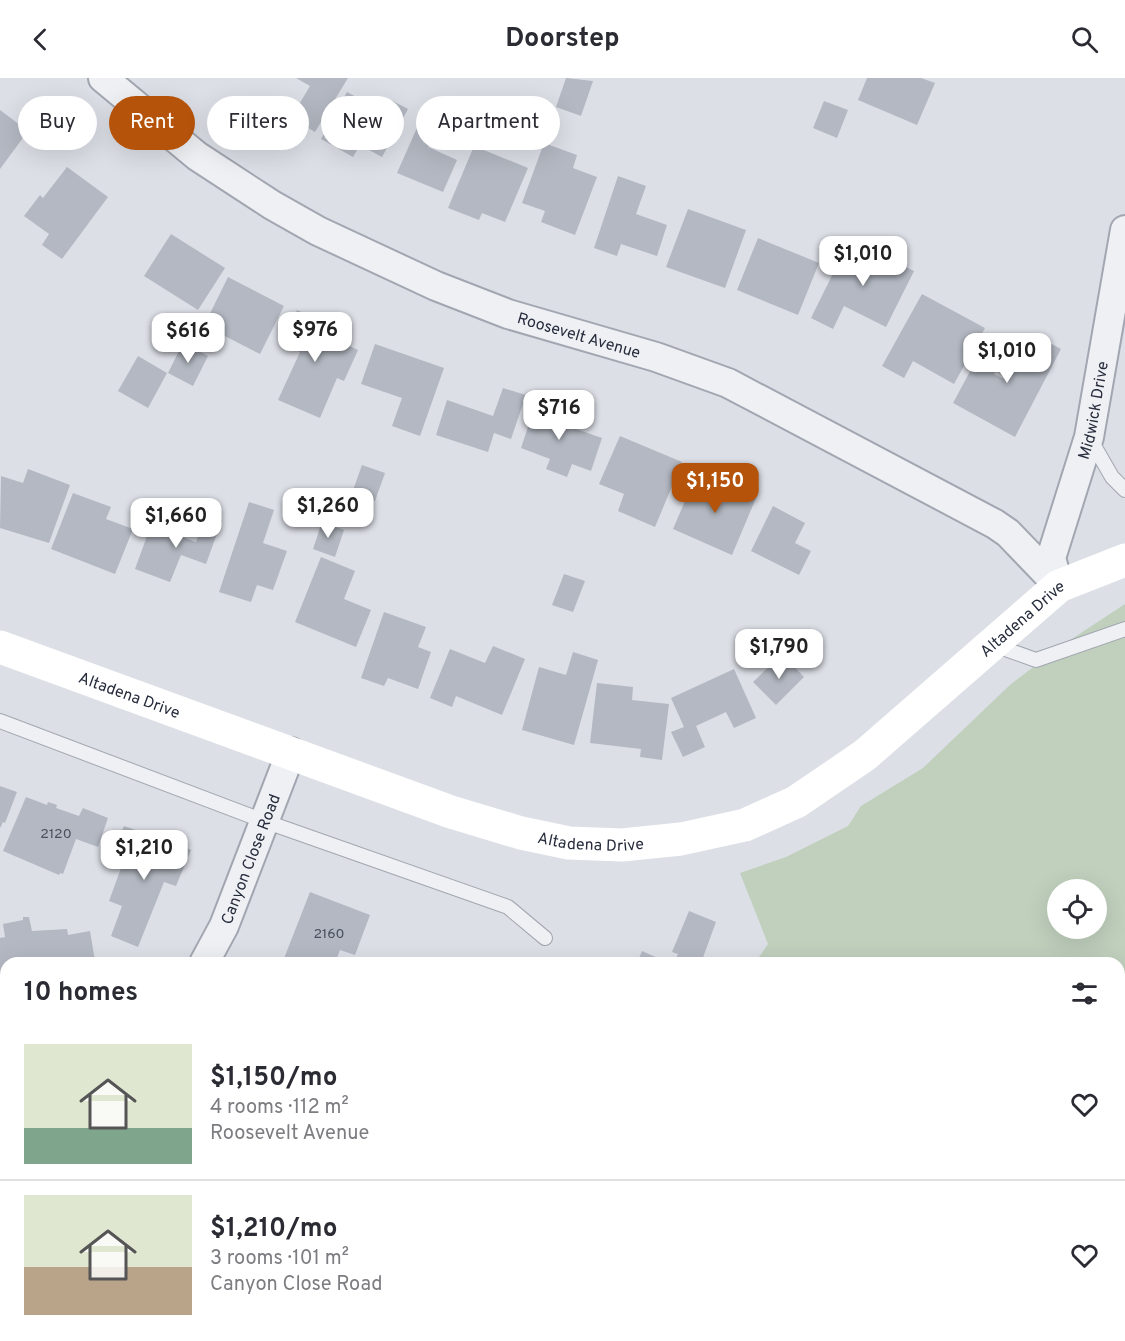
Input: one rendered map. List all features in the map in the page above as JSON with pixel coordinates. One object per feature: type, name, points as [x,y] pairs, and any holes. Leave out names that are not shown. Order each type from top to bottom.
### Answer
[{"type":"main road","name":"Altadena Drive","points":[[0,647],[451,812],[521,833],[569,843],[622,845],[681,839],[745,825],[796,802],[865,755],[1059,586],[1125,560]]},
{"type":"street","name":"Roosevelt Avenue","points":[[103,78],[214,168],[318,231],[415,277],[508,314],[656,357],[755,396],[995,524],[1008,533],[1059,586]]},
{"type":"street","name":"Midwick Drive","points":[[1059,586],[1051,558],[1089,437],[1125,230]]},
{"type":"street","name":"Canyon Close Road","points":[[207,957],[225,926],[291,752]]},
{"type":"lane","points":[[1089,437],[1112,477],[1125,490]]},
{"type":"lane","points":[[990,644],[1036,660],[1125,629]]},
{"type":"lane","points":[[0,721],[264,821],[508,907],[545,938]]},
{"type":"green space","points":[[1125,604],[1125,957],[759,957],[768,944],[740,873],[786,857],[848,826],[861,806],[923,768],[1011,684],[1061,646]]},
{"type":"building","points":[[296,78],[348,78],[337,96],[321,96],[321,122],[315,132],[309,128],[309,96],[304,96],[310,86]]},
{"type":"building","points":[[566,78],[593,81],[581,116],[560,108],[560,96]]},
{"type":"building","points":[[867,78],[921,78],[935,83],[917,125],[858,100]]},
{"type":"building","points":[[824,101],[848,110],[837,138],[813,128]]},
{"type":"building","points":[[0,110],[18,124],[18,145],[0,169]]},
{"type":"building","points":[[416,130],[416,150],[435,150],[457,160],[443,192],[397,173]]},
{"type":"building","points":[[560,149],[577,155],[573,168],[597,177],[575,235],[541,222],[545,211],[522,203],[541,150]]},
{"type":"building","points":[[341,150],[357,150],[353,157]]},
{"type":"building","points":[[369,150],[386,150],[382,157]]},
{"type":"building","points":[[472,150],[484,150],[528,168],[505,222],[482,213],[479,220],[448,208]]},
{"type":"building","points":[[67,167],[108,197],[62,259],[42,245],[49,234],[24,216],[40,195],[43,198]]},
{"type":"building","points":[[618,176],[646,186],[636,214],[667,225],[657,256],[621,244],[617,256],[594,248]]},
{"type":"building","points":[[688,209],[746,230],[725,288],[666,267]]},
{"type":"building","points":[[171,234],[225,268],[198,310],[144,276]]},
{"type":"building","points":[[758,238],[819,263],[798,315],[737,290]]},
{"type":"building","points":[[850,239],[914,271],[886,327],[844,306],[833,329],[811,318]]},
{"type":"building","points":[[228,277],[284,306],[260,354],[219,333],[211,347],[197,340]]},
{"type":"building","points":[[922,294],[985,328],[954,384],[913,361],[904,378],[882,366]]},
{"type":"building","points":[[297,310],[343,331],[339,341],[358,350],[344,381],[337,378],[320,418],[278,400],[300,352],[282,344]]},
{"type":"building","points":[[1033,334],[1061,349],[1015,437],[953,403],[988,338],[1008,349],[994,374],[1008,381]]},
{"type":"building","points":[[183,343],[208,356],[193,386],[168,373]]},
{"type":"building","points":[[375,344],[444,368],[420,436],[392,426],[402,398],[361,384]]},
{"type":"building","points":[[138,356],[167,373],[148,408],[118,391]]},
{"type":"building","points":[[503,388],[526,395],[511,439],[494,433],[488,452],[436,435],[447,400],[493,416]]},
{"type":"building","points":[[537,400],[561,408],[556,422],[602,438],[591,471],[572,464],[567,477],[546,469],[550,459],[521,448]]},
{"type":"building","points":[[620,436],[682,462],[655,527],[618,511],[624,494],[599,484]]},
{"type":"building","points":[[362,465],[385,473],[375,501],[352,493]]},
{"type":"building","points":[[28,469],[70,485],[49,543],[0,528],[1,476],[23,483]]},
{"type":"building","points":[[697,473],[756,498],[732,555],[673,529]]},
{"type":"building","points":[[302,490],[328,501],[316,526],[291,515]]},
{"type":"building","points":[[73,493],[111,507],[106,519],[133,529],[115,574],[51,549]]},
{"type":"building","points":[[249,502],[274,510],[263,543],[287,551],[273,590],[257,585],[251,602],[219,592]]},
{"type":"building","points":[[773,506],[805,523],[795,543],[811,551],[799,575],[751,551]]},
{"type":"building","points":[[206,514],[222,520],[206,564],[181,555],[170,582],[135,569],[151,525],[196,542]]},
{"type":"building","points":[[322,522],[344,530],[335,557],[313,549]]},
{"type":"building","points":[[321,557],[355,571],[344,599],[371,610],[356,647],[295,622]]},
{"type":"building","points":[[564,574],[585,581],[573,612],[552,605]]},
{"type":"building","points":[[384,612],[426,627],[418,647],[431,652],[418,689],[388,678],[384,686],[361,678]]},
{"type":"building","points":[[493,646],[525,659],[502,715],[456,696],[452,707],[430,698],[450,649],[485,663]]},
{"type":"building","points":[[573,652],[598,660],[574,745],[522,730],[539,667],[566,675]]},
{"type":"building","points":[[782,654],[804,677],[776,705],[753,682]]},
{"type":"building","points":[[734,669],[756,718],[734,728],[726,712],[696,726],[705,747],[683,757],[671,732],[684,727],[671,698]]},
{"type":"building","points":[[597,683],[633,687],[632,700],[669,704],[662,760],[640,757],[641,749],[590,743]]},
{"type":"building","points":[[0,786],[17,792],[5,823],[3,822],[0,828]]},
{"type":"building","points":[[26,797],[47,805],[48,802],[57,805],[56,808],[79,816],[83,808],[108,818],[98,847],[76,839],[63,874],[59,875],[3,851]]},
{"type":"building","points":[[124,826],[191,850],[176,886],[164,882],[138,947],[111,936],[122,906],[109,901],[124,860],[131,863],[136,850],[117,843]]},
{"type":"building","points":[[310,892],[370,915],[355,955],[340,950],[337,957],[285,957]]},
{"type":"building","points":[[689,911],[716,922],[703,957],[677,957],[678,954],[672,952]]},
{"type":"building","points":[[23,917],[29,917],[32,931],[67,929],[68,935],[90,931],[94,957],[0,957],[0,938],[5,937],[3,924],[23,920]]},
{"type":"building","points":[[642,951],[656,957],[640,957]]}]
